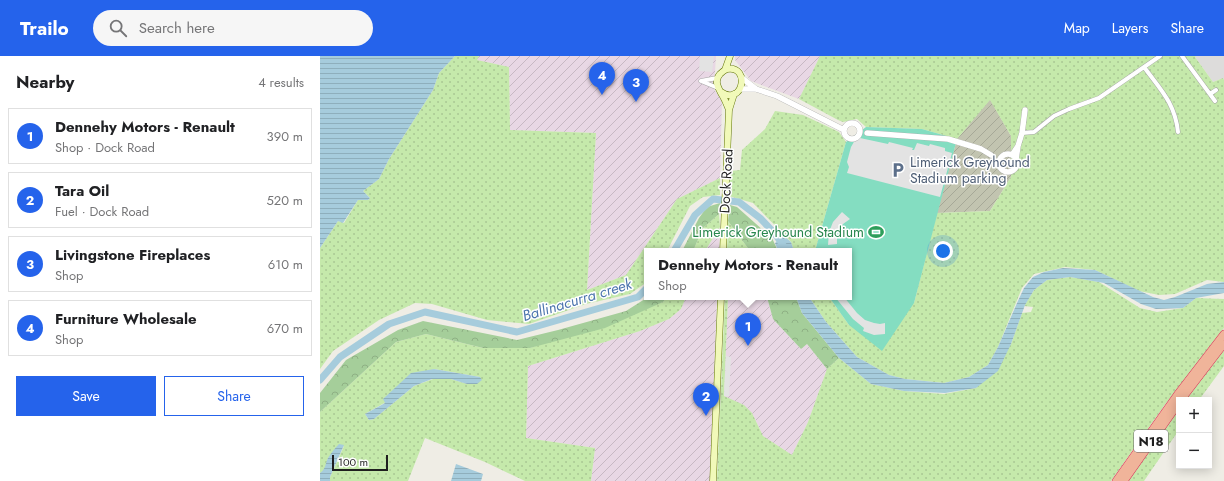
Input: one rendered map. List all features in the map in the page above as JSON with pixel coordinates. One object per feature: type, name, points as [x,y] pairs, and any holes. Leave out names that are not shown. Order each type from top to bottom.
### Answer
[{"type":"highway","name":"N18","points":[[1116,481],[1177,394],[1224,334]]},
{"type":"highway","points":[[1183,397],[1224,344]]},
{"type":"highway","name":"N18","points":[[1124,481],[1176,407]]},
{"type":"main road","points":[[725,70],[730,56]]},
{"type":"main road","points":[[730,56],[734,70]]},
{"type":"main road","points":[[725,70],[734,70],[739,73],[742,78],[741,89],[734,94],[727,95],[719,90],[716,83],[720,73],[725,70]]},
{"type":"main road","name":"Dock Road","points":[[719,90],[730,110]]},
{"type":"main road","name":"Dock Road","points":[[723,248],[730,110],[734,94]]},
{"type":"main road","points":[[714,481],[721,300]]},
{"type":"street","points":[[1022,133],[1034,132],[1054,116],[1068,109],[1099,98],[1160,56]]},
{"type":"street","points":[[1182,56],[1215,101]]},
{"type":"street","points":[[1144,67],[1172,106],[1178,132]]},
{"type":"street","points":[[717,78],[701,81],[719,90]]},
{"type":"street","points":[[742,78],[756,89]]},
{"type":"street","points":[[741,89],[756,89],[777,96],[836,126],[845,128]]},
{"type":"street","points":[[1210,94],[1216,90]]},
{"type":"street","points":[[845,128],[846,136],[850,138],[856,138],[867,133],[948,139],[981,149],[991,155],[1003,170],[1010,171],[1016,166],[1014,157],[1022,133],[1025,110]]},
{"type":"street","points":[[845,128],[851,123],[854,123],[867,133]]},
{"type":"street","points":[[859,126],[861,131],[859,136]]},
{"type":"street","points":[[991,155],[1001,157],[1006,154],[1014,157]]},
{"type":"street","points":[[999,164],[1001,157]]},
{"type":"shaded area","points":[[479,56],[716,56],[714,89],[722,101],[720,178],[677,199],[626,275],[587,290],[596,133],[510,130],[509,67],[476,60]]},
{"type":"shaded area","points":[[700,56],[714,56],[712,72],[699,71]]},
{"type":"shaded area","points":[[735,56],[820,56],[799,99],[751,81],[735,60]]},
{"type":"shaded area","points":[[1224,56],[1224,80],[1223,78],[1213,82],[1195,57]]},
{"type":"shaded area","points":[[990,99],[1011,136],[1011,177],[990,211],[937,213],[957,139]]},
{"type":"shaded area","name":"Limerick Greyhound Stadium parking","points":[[860,138],[888,144],[889,142],[913,148],[912,150],[914,150],[917,143],[929,146],[930,144],[945,148],[945,151],[952,153],[940,197],[847,173],[849,167],[847,162],[851,147],[855,140]]},
{"type":"shaded area","points":[[842,212],[850,219],[843,224],[839,230],[837,235],[837,244],[828,245],[829,232],[833,222]]},
{"type":"shaded area","points":[[720,227],[719,248],[707,248]]},
{"type":"shaded area","points":[[685,300],[717,300],[710,481],[591,481],[595,448],[526,438],[528,366],[640,331],[669,319],[681,309]]},
{"type":"shaded area","points":[[728,300],[768,300],[773,319],[801,349],[807,344],[827,369],[808,422],[792,455],[763,436],[752,413],[724,396]]},
{"type":"shaded area","points":[[837,300],[846,300],[865,320],[880,324],[885,323],[885,334],[874,335],[863,331],[864,328],[853,319]]},
{"type":"shaded area","points":[[726,356],[731,357],[729,396],[724,396]]},
{"type":"green space","points":[[455,56],[479,56],[477,60],[509,67],[510,130],[596,133],[587,290],[626,275],[644,248],[644,284],[630,294],[586,304],[529,324],[487,320],[432,304],[415,303],[379,320],[333,351],[320,369],[320,248],[338,221],[344,223],[358,200],[368,200],[370,198],[363,191],[379,179],[389,159],[433,90],[439,73]]},
{"type":"green space","points":[[820,56],[1196,56],[1195,57],[1213,82],[1223,78],[1224,80],[1224,282],[1207,280],[1175,294],[1159,295],[1139,291],[1095,270],[1065,267],[1034,274],[1022,288],[998,347],[988,365],[969,377],[944,383],[905,379],[889,375],[857,357],[826,322],[811,300],[831,300],[849,325],[914,303],[937,213],[990,211],[1011,177],[1011,136],[990,100],[957,139],[922,129],[866,127],[857,119],[843,122],[799,99]]},
{"type":"green space","points":[[775,111],[803,115],[839,132],[846,142],[816,248],[793,248],[791,242],[753,203],[729,196],[730,171],[740,170],[742,150],[765,129]]},
{"type":"green space","name":"Limerick Greyhound Stadium","points":[[866,127],[922,129],[957,139],[914,303],[882,351],[849,325],[831,300],[852,300],[852,248],[816,248],[846,142]]},
{"type":"green space","points":[[720,178],[720,195],[703,197],[690,206],[669,248],[644,248],[677,199]]},
{"type":"green space","points":[[720,203],[719,214],[703,228],[694,248],[684,248],[699,218],[707,207]]},
{"type":"green space","points":[[730,205],[737,207],[772,238],[777,248],[748,248],[728,221]]},
{"type":"green space","points":[[719,214],[720,227],[707,248],[694,248],[703,228]]},
{"type":"green space","points":[[728,221],[748,248],[727,248]]},
{"type":"green space","points":[[1070,277],[1099,282],[1140,308],[1157,312],[1183,308],[1196,298],[1224,299],[1224,328],[1164,406],[1111,481],[717,481],[725,300],[728,300],[724,396],[744,405],[752,413],[763,436],[792,455],[808,422],[827,369],[839,358],[871,384],[904,391],[944,394],[976,388],[1011,344],[1022,313],[1031,312],[1033,307],[1024,306],[1034,290],[1047,280]]},
{"type":"green space","points":[[644,300],[665,300],[605,328],[530,348],[483,348],[426,334],[396,342],[320,412],[320,393],[346,360],[398,330],[423,321],[517,340],[626,311]]},
{"type":"green space","points":[[665,300],[685,300],[681,309],[669,319],[640,331],[528,366],[526,438],[595,448],[591,481],[525,481],[485,462],[425,438],[408,481],[330,481],[330,477],[344,446],[328,458],[325,470],[320,473],[320,412],[396,342],[426,334],[483,348],[530,348],[663,302]],"holes":[[[434,369],[480,377],[467,384],[451,379],[433,379],[414,386],[374,419],[369,420],[365,414],[386,402]]]},
{"type":"green space","points":[[768,300],[797,300],[802,313],[839,358],[827,369],[807,344],[801,349],[773,319]]},
{"type":"green space","points":[[1224,350],[1224,366],[1201,397],[1187,397]]},
{"type":"green space","points":[[1176,412],[1176,434],[1144,481],[1128,481]]},
{"type":"water","points":[[320,56],[455,56],[439,73],[433,90],[389,159],[379,179],[363,191],[370,198],[368,200],[358,200],[343,223],[338,221],[320,248]]},
{"type":"water","points":[[784,236],[791,242],[793,248],[777,248],[775,243]]},
{"type":"water","points":[[1063,268],[1095,270],[1153,297],[1164,300],[1207,284],[1224,282],[1224,293],[1196,298],[1183,308],[1156,309],[1141,304],[1104,283],[1070,277],[1047,280],[1034,290],[1025,305],[1011,344],[998,371],[976,388],[945,393],[904,391],[871,384],[839,358],[802,313],[797,300],[811,300],[826,322],[857,357],[889,375],[905,379],[944,383],[969,377],[988,365],[998,347],[1024,288],[1033,277],[1044,272]]},
{"type":"water","points":[[434,369],[480,377],[482,380],[477,384],[467,384],[451,379],[432,379],[414,386],[374,419],[369,420],[365,414],[385,403],[383,399],[411,373]]},
{"type":"water","points":[[339,444],[344,445],[330,477],[330,481],[320,481],[320,473],[329,456]]},
{"type":"water","points":[[456,464],[483,474],[481,481],[451,481]]},
{"type":"waterway","name":"Ballinacurra creek","points":[[676,248],[695,215],[713,199],[739,202],[760,218],[776,235],[785,248]]},
{"type":"waterway","name":"Ballinacurra creek","points":[[320,380],[340,357],[389,324],[425,312],[517,332],[638,297],[644,291]]},
{"type":"place","name":"Furniture Wholesale","points":[[602,95]]},
{"type":"place","name":"Livingstone Fireplaces","points":[[636,102]]},
{"type":"place","name":"Limerick Greyhound Stadium parking","points":[[898,170]]},
{"type":"place","name":"Limerick Greyhound Stadium","points":[[876,232]]},
{"type":"place","name":"Dennehy Motors - Renault","points":[[748,346]]},
{"type":"place","name":"Tara Oil","points":[[706,416]]}]
